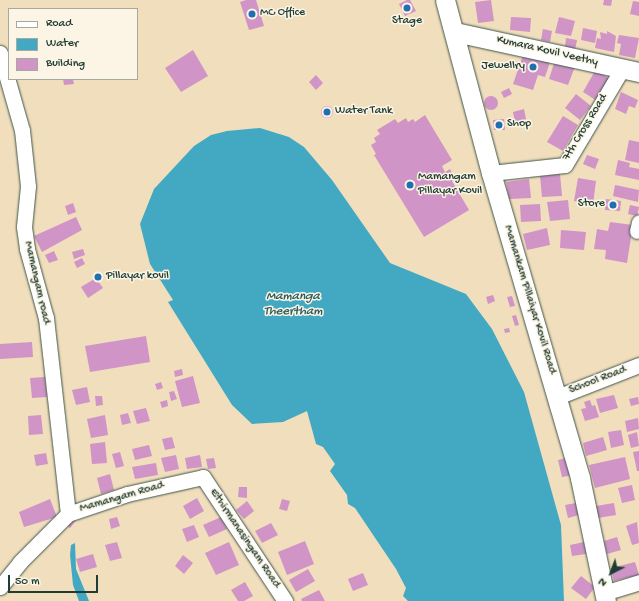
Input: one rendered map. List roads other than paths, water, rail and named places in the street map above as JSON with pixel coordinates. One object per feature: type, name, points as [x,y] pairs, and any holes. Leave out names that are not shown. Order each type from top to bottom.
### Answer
[{"type":"main road","name":"Mamankam Pillaiyar Kovil Road","points":[[445,0],[455,32],[491,173],[580,478],[605,597]]},
{"type":"main road","name":"Kumara Kovil Veethy","points":[[455,32],[630,71]]},
{"type":"street","name":"Mamangam road","points":[[0,53],[22,130],[28,186],[24,227],[27,249],[46,318],[68,514]]},
{"type":"street","name":"7th Cross Road","points":[[491,173],[564,165],[630,71]]},
{"type":"street","name":"School Road","points":[[557,396],[639,365]]},
{"type":"street","name":"Mamangam Road","points":[[0,587],[20,562],[68,514],[127,494],[203,477]]},
{"type":"street","name":"Ethirmanasingam Road","points":[[203,477],[285,601]]},
{"type":"street","points":[[605,597],[639,582]]},
{"type":"water","name":"Mamanga Theertham","points":[[260,128],[289,137],[304,147],[332,180],[390,263],[466,294],[492,329],[524,392],[561,525],[564,601],[408,601],[403,596],[406,588],[396,569],[355,508],[348,504],[347,495],[330,471],[335,464],[323,447],[316,444],[307,411],[283,422],[252,424],[232,405],[168,302],[173,300],[150,264],[140,224],[154,189],[194,146],[211,135],[227,131]]},
{"type":"water","points":[[75,543],[76,569],[89,601],[79,601],[73,585],[70,555],[71,545]]},
{"type":"place","name":"Stage","points":[[407,8]]},
{"type":"place","name":"MC Office","points":[[252,14]]},
{"type":"place","name":"Jewellry","points":[[533,67]]},
{"type":"place","name":"Water Tank","points":[[327,112]]},
{"type":"place","name":"Shop","points":[[499,125]]},
{"type":"place","name":"Mamangam Pillayar Kovil","points":[[410,185]]},
{"type":"place","name":"Store","points":[[613,205]]},
{"type":"place","name":"Pillayar kovil","points":[[98,277]]}]
